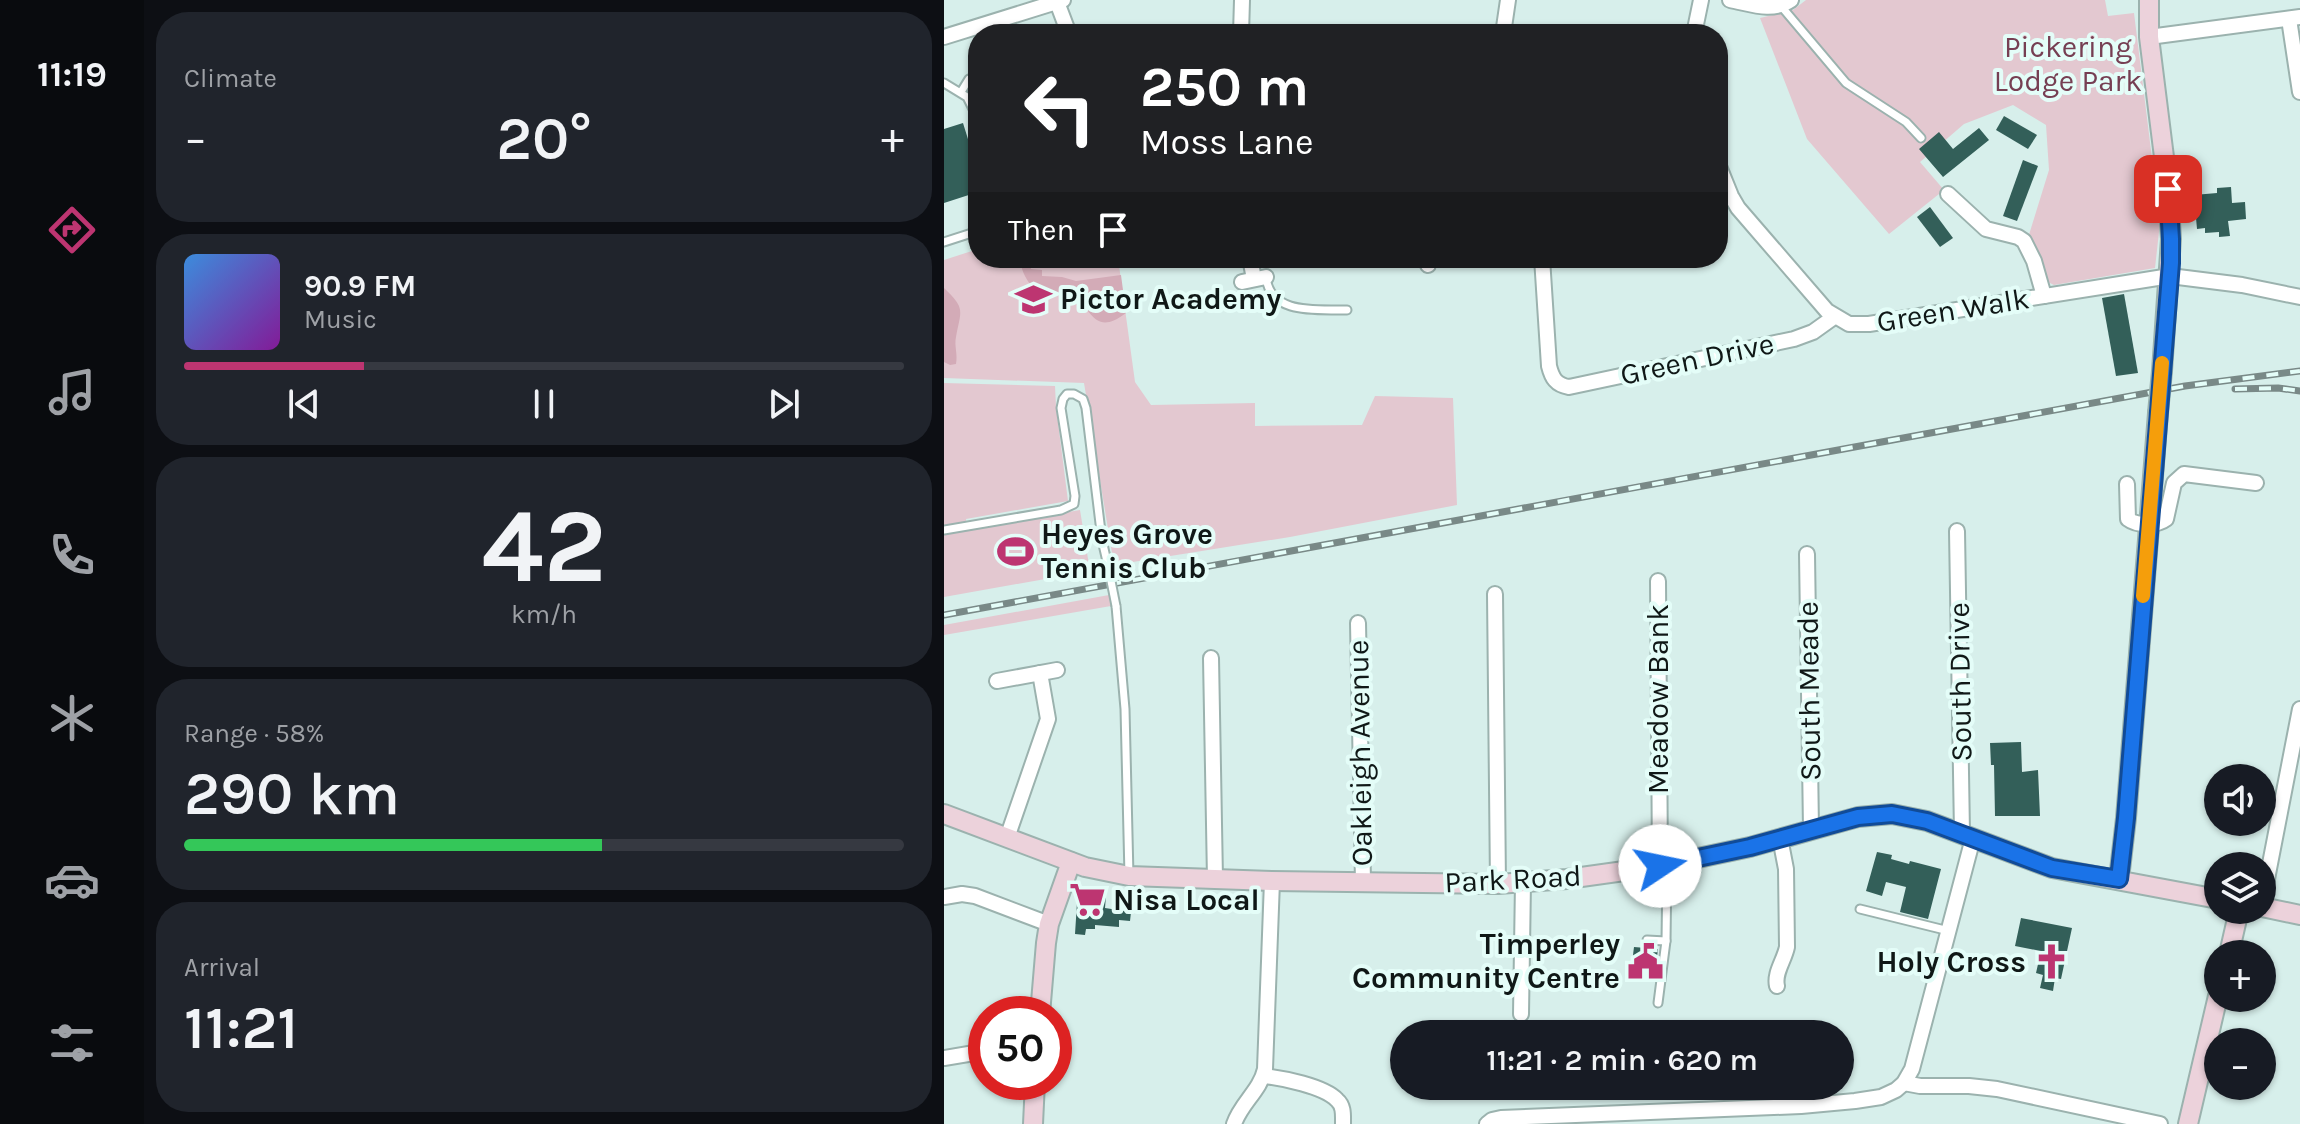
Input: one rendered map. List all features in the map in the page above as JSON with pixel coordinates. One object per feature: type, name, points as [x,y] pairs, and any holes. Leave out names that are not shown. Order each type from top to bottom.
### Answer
[{"type":"main road","points":[[2119,879],[2171,249],[2170,212],[2149,37],[2149,0]]},
{"type":"main road","name":"Park Road","points":[[944,814],[1071,862],[1129,876],[1498,884],[1664,866],[1858,817],[1892,814],[1927,821],[2052,868],[2204,896]]},
{"type":"main road","points":[[1042,996],[1049,924],[1071,862]]},
{"type":"main road","points":[[2276,909],[2300,915]]},
{"type":"main road","points":[[2188,1124],[2214,1012]]},
{"type":"main road","points":[[1033,1124],[1034,1100]]},
{"type":"street","points":[[1241,24],[1242,0]]},
{"type":"street","points":[[1504,24],[1508,0]]},
{"type":"street","points":[[1696,24],[1701,0]]},
{"type":"street","points":[[1730,0],[1763,7],[1786,3]]},
{"type":"street","points":[[986,24],[1060,1],[1066,24]]},
{"type":"street","points":[[2149,37],[2294,18],[2300,92]]},
{"type":"street","points":[[944,37],[968,30]]},
{"type":"street","name":"Green Walk","points":[[1728,189],[1738,208],[1834,317],[1849,324],[1859,325],[2170,276],[2242,285],[2300,297]]},
{"type":"street","points":[[1948,194],[1986,229],[2024,241],[2034,261],[2044,296]]},
{"type":"street","points":[[1252,268],[1254,280]]},
{"type":"street","points":[[1543,268],[1549,366],[1556,382],[1546,395]]},
{"type":"street","name":"Green Drive","points":[[1556,382],[1569,387],[1794,339],[1813,332],[1834,317]]},
{"type":"street","points":[[2127,484],[2128,519],[2134,523],[2159,524],[2166,519],[2174,483],[2184,474],[2256,483]]},
{"type":"street","name":"South Drive","points":[[1904,1083],[1912,1069],[1949,931],[1968,836],[1957,531]]},
{"type":"street","name":"South Meade","points":[[1807,554],[1811,829]]},
{"type":"street","name":"Meadow Bank","points":[[1658,581],[1664,866]]},
{"type":"street","points":[[1495,594],[1498,884]]},
{"type":"street","name":"Oakleigh Avenue","points":[[1358,623],[1363,882]]},
{"type":"street","points":[[1211,658],[1215,879]]},
{"type":"street","points":[[997,681],[1057,670]]},
{"type":"street","points":[[1007,838],[1048,719],[1040,673]]},
{"type":"street","points":[[2272,852],[2300,709]]},
{"type":"street","points":[[1772,983],[1787,947],[1786,869],[1780,838]]},
{"type":"street","points":[[1234,1124],[1264,1076],[1272,881]]},
{"type":"street","points":[[1521,1014],[1523,882]]},
{"type":"street","points":[[944,897],[962,894],[975,896],[1049,924]]},
{"type":"street","points":[[944,1058],[968,1054]]},
{"type":"street","points":[[1264,1076],[1289,1079],[1335,1098],[1342,1108],[1343,1124]]},
{"type":"street","points":[[1488,1123],[1501,1118],[1651,1117],[1840,1103],[1886,1095],[1904,1083],[1997,1089],[2160,1124]]},
{"type":"lane","points":[[1786,3],[1846,83],[1906,122],[1921,138]]},
{"type":"lane","points":[[961,92],[968,81]]},
{"type":"lane","points":[[944,83],[968,99]]},
{"type":"lane","points":[[944,242],[968,234]]},
{"type":"lane","points":[[1254,280],[1267,286],[1272,295],[1291,307],[1347,310]]},
{"type":"lane","points":[[944,530],[1061,510],[1074,504],[1061,408],[1067,394],[1083,399],[1102,540],[1116,606],[1125,709],[1129,876]]},
{"type":"lane","points":[[1658,1003],[1666,941],[1664,866]]},
{"type":"lane","points":[[1860,909],[1949,931]]},
{"type":"lane","points":[[1647,940],[1666,941]]},
{"type":"green space","name":"Pickering Lodge Park","points":[[1806,0],[2105,0],[2108,16],[2134,13],[2160,223],[2155,268],[2054,285],[2048,282],[2037,252],[2028,238],[2049,170],[2046,125],[2013,105],[1964,124],[1920,162],[1944,190],[1889,234],[1807,139],[1760,18],[1793,10]]},
{"type":"green space","points":[[968,252],[968,268],[1119,268],[1135,382],[1151,405],[1255,403],[1255,426],[1362,425],[1375,396],[1453,398],[1457,505],[1290,537],[1114,565],[1084,383],[944,378],[944,260]]},
{"type":"green space","points":[[944,383],[1055,386],[1068,501],[966,519],[967,530],[1080,510],[1090,571],[944,597]]},
{"type":"green space","points":[[1109,595],[1111,606],[944,635],[944,625]]},
{"type":"shaded area","points":[[1023,270],[1042,270],[1042,276],[1076,281],[1121,275],[1126,313],[1102,322],[1091,315],[1076,295],[1047,298],[1028,281]]},
{"type":"shaded area","points":[[944,288],[960,310],[956,364],[950,365],[944,362]]},
{"type":"building","points":[[2004,116],[2037,135],[2028,149],[1996,130]]},
{"type":"building","points":[[963,123],[968,139],[968,195],[944,203],[944,129]]},
{"type":"building","points":[[1979,128],[1989,140],[1943,177],[1919,149],[1939,132],[1953,149]]},
{"type":"building","points":[[2023,160],[2038,166],[2017,221],[2003,216]]},
{"type":"building","points":[[2231,187],[2232,203],[2245,202],[2246,219],[2228,221],[2230,236],[2219,237],[2219,232],[2205,233],[2205,228],[2197,229],[2194,195],[2217,193],[2217,188]]},
{"type":"building","points":[[1930,207],[1953,238],[1940,247],[1917,217]]},
{"type":"building","points":[[2124,294],[2138,373],[2116,376],[2102,298]]},
{"type":"building","points":[[2021,742],[2022,772],[2038,770],[2040,816],[1995,816],[1994,765],[1991,765],[1990,743]]},
{"type":"building","points":[[1877,852],[1892,855],[1891,859],[1909,864],[1910,861],[1941,869],[1928,919],[1900,912],[1906,887],[1886,882],[1882,896],[1866,891]]},
{"type":"building","points":[[1084,889],[1106,895],[1105,908],[1131,912],[1130,921],[1119,920],[1119,927],[1095,925],[1095,929],[1086,929],[1085,935],[1075,934],[1077,903],[1080,903]]},
{"type":"building","name":"Holy Cross","points":[[2021,918],[2072,928],[2061,979],[2055,978],[2053,991],[2040,988],[2043,975],[2036,973],[2041,951],[2015,946]]},
{"type":"building","name":"Timperley Community Centre","points":[[1634,947],[1658,949],[1655,974],[1631,972]]},
{"type":"railway","points":[[944,615],[2185,386],[2300,371]]},
{"type":"railway","points":[[2235,389],[2300,391]]},
{"type":"slow traffic","points":[[2143,596],[2162,363]]},
{"type":"place","name":"Pictor Academy","points":[[1034,299]]},
{"type":"place","name":"Heyes Grove Tennis Club","points":[[1015,551]]},
{"type":"place","name":"Nisa Local","points":[[1087,900]]},
{"type":"place","name":"Timperley Community Centre","points":[[1646,961]]},
{"type":"place","name":"Holy Cross","points":[[2052,962]]},
{"type":"route","points":[[1660,866],[1750,847],[1858,817],[1892,814],[1927,821],[2052,868],[2119,879],[2171,263],[2168,189]]}]
